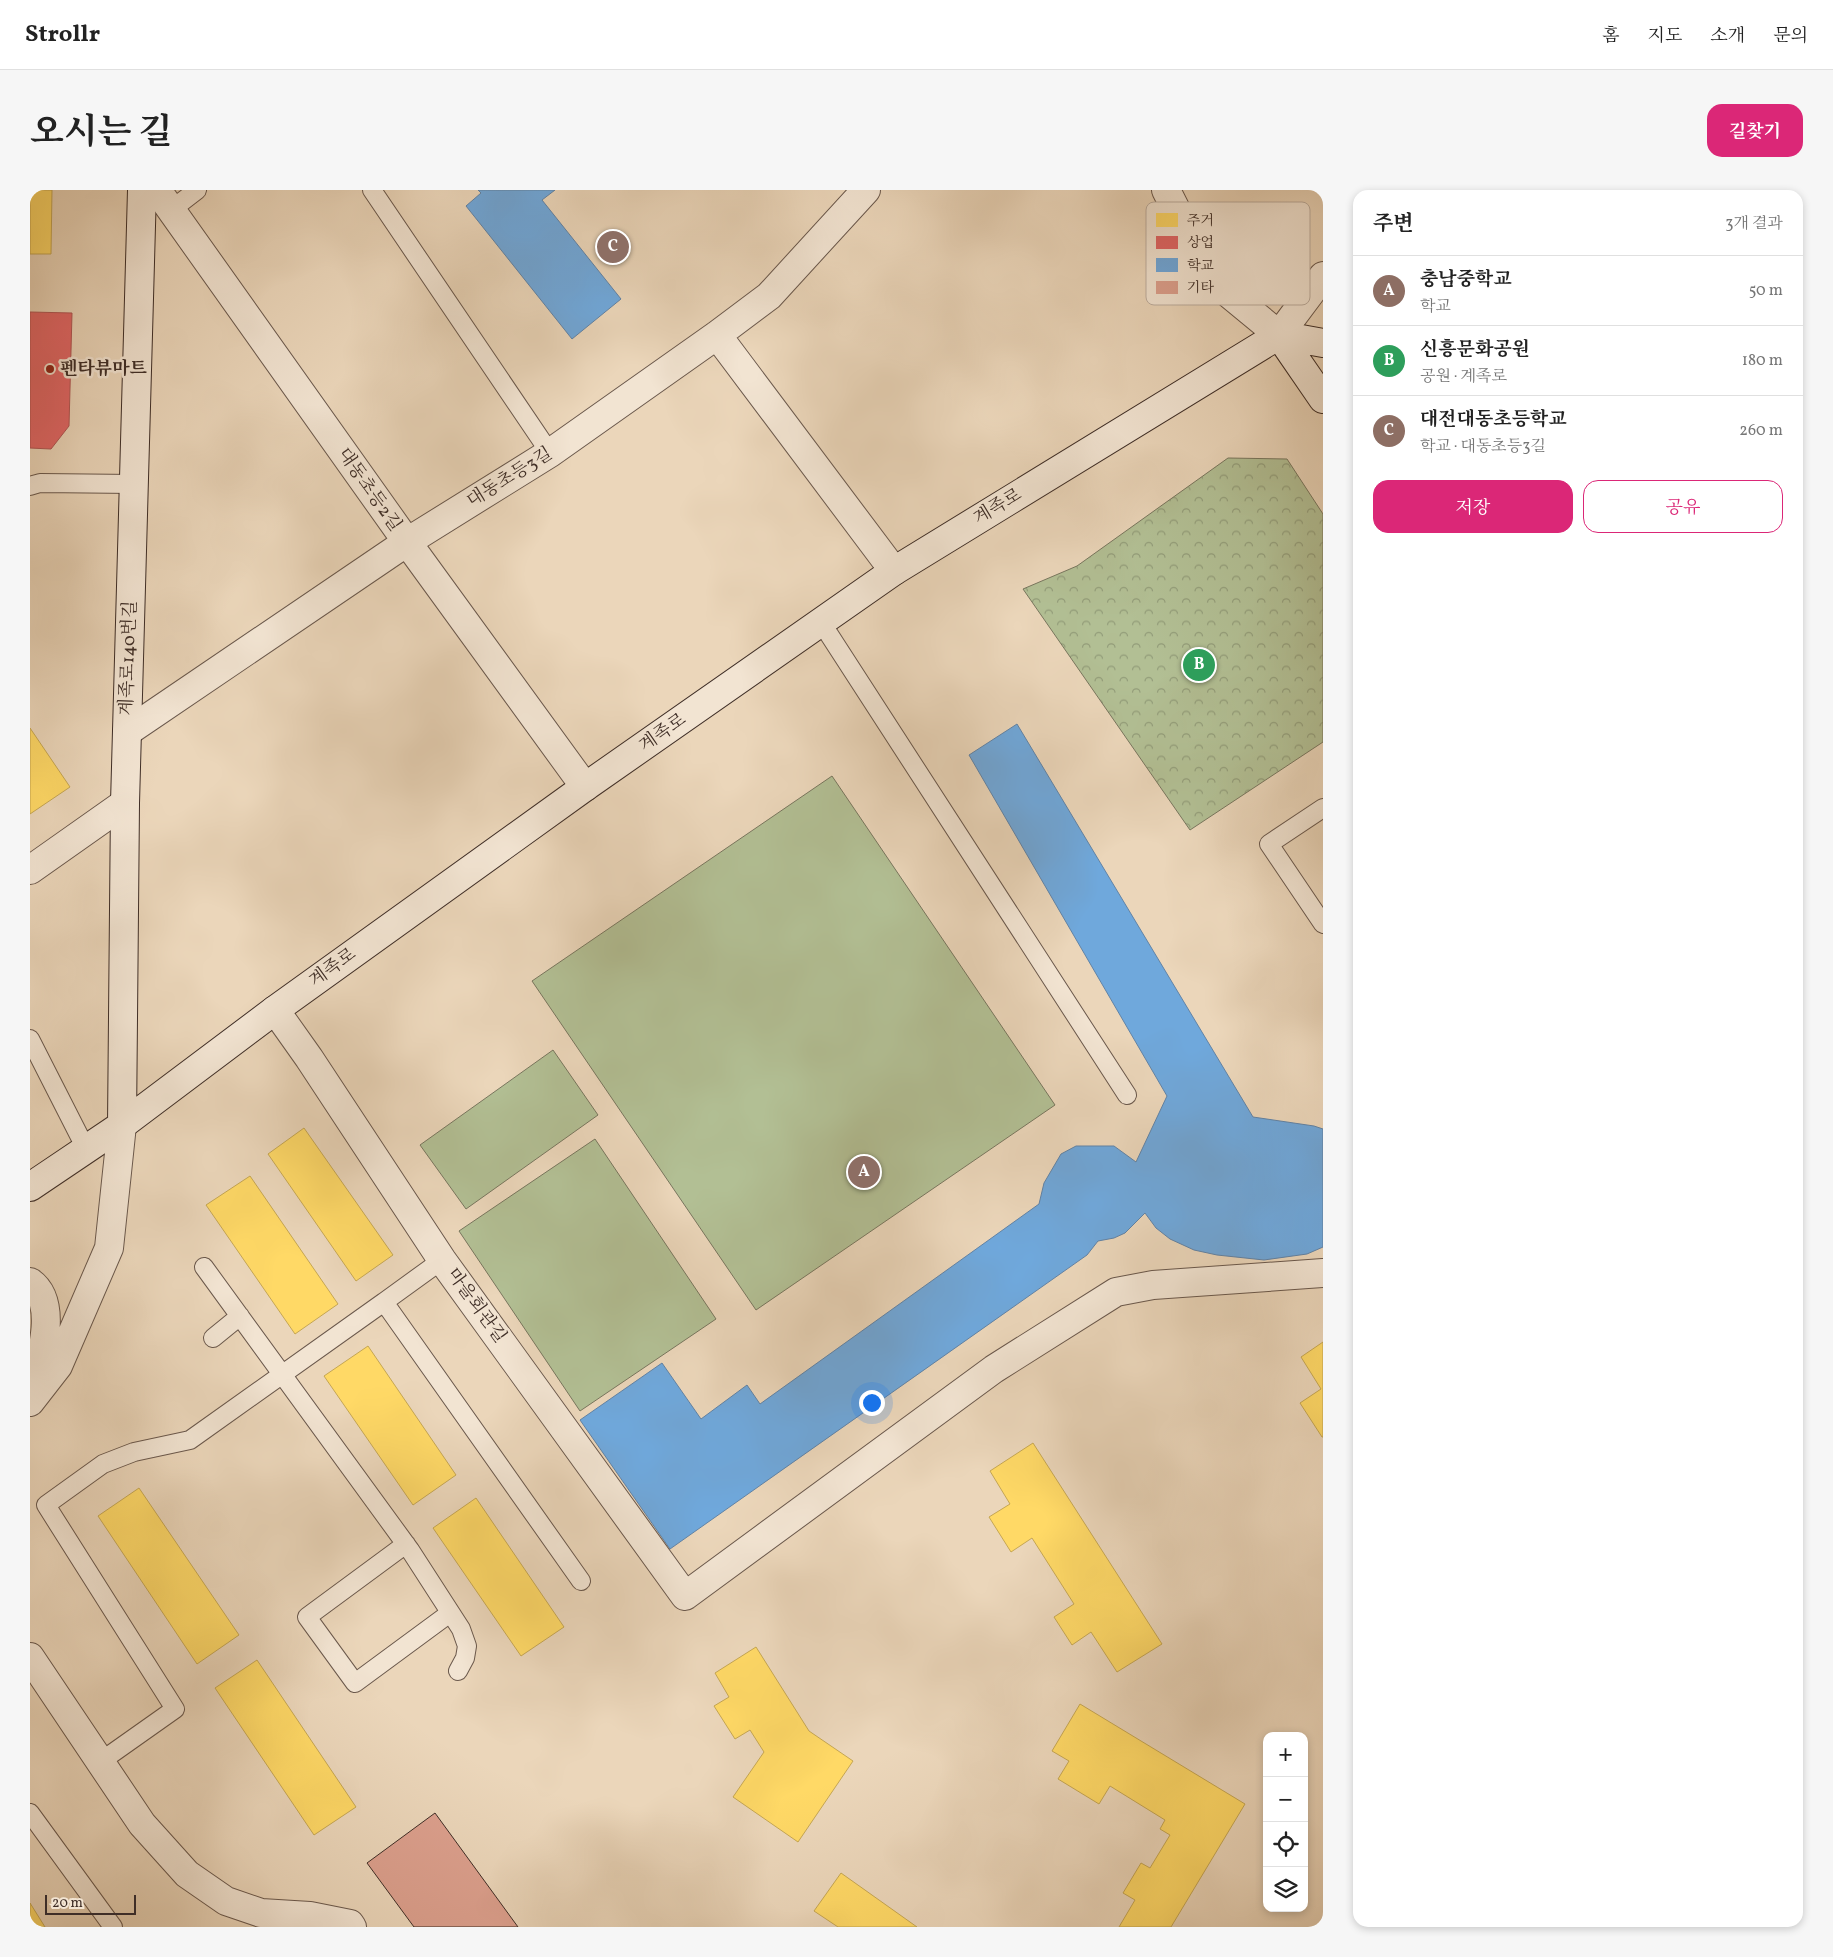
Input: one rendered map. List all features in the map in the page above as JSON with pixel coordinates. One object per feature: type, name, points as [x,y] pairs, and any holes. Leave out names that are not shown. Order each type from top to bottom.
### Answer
[{"type":"street","name":"계족로140번길","points":[[30,1402],[58,1366],[109,1248],[122,1125],[125,803],[142,190]]},
{"type":"street","name":"대동초등3길","points":[[127,732],[407,542],[550,453],[717,335],[770,296],[866,190]]},
{"type":"street","points":[[1166,190],[1172,202]]},
{"type":"street","name":"대동초등2길","points":[[164,200],[407,542],[585,787]]},
{"type":"street","points":[[1310,293],[1323,276]]},
{"type":"street","points":[[1242,305],[1279,335],[1323,399]]},
{"type":"street","points":[[1279,335],[1301,305]]},
{"type":"street","points":[[717,335],[894,570]]},
{"type":"street","points":[[1279,335],[1323,343]]},
{"type":"street","name":"계족로","points":[[30,1187],[122,1125],[275,1010],[585,787],[894,570],[1279,335]]},
{"type":"street","points":[[30,870],[125,803]]},
{"type":"street","name":"마을회관길","points":[[275,1010],[309,1058],[442,1260],[685,1596],[994,1369],[1116,1292],[1153,1285],[1323,1274]]},
{"type":"street","points":[[30,1282],[38,1287],[48,1321],[30,1402]]},
{"type":"street","points":[[30,1657],[142,1824],[187,1874],[226,1901],[261,1913],[310,1916],[350,1924],[352,1927]]},
{"type":"lane","points":[[164,200],[197,190]]},
{"type":"lane","points":[[372,190],[550,453]]},
{"type":"lane","points":[[30,486],[40,483],[134,484]]},
{"type":"lane","points":[[821,622],[1127,1095]]},
{"type":"lane","points":[[1322,919],[1269,844],[1323,808]]},
{"type":"lane","points":[[30,1038],[86,1150]]},
{"type":"lane","points":[[100,1762],[175,1708],[46,1505],[104,1464],[134,1452],[190,1440],[442,1260]]},
{"type":"lane","points":[[204,1267],[406,1544],[450,1613],[460,1629],[467,1646],[465,1658],[458,1671]]},
{"type":"lane","points":[[384,1302],[581,1581]]},
{"type":"lane","points":[[212,1338],[240,1316]]},
{"type":"lane","points":[[406,1544],[307,1617],[355,1683],[450,1613]]},
{"type":"lane","points":[[30,1813],[113,1927]]},
{"type":"green space","points":[[1228,458],[1287,459],[1323,514],[1323,742],[1190,830],[1023,589],[1077,566]]},
{"type":"green space","points":[[832,776],[1055,1105],[756,1310],[532,981]]},
{"type":"green space","points":[[553,1050],[598,1115],[466,1209],[420,1145]]},
{"type":"green space","points":[[595,1139],[716,1319],[580,1411],[459,1231]]},
{"type":"building: 주거","points":[[30,190],[52,190],[51,254],[30,254]]},
{"type":"building: 주거","points":[[30,728],[70,787],[30,814]]},
{"type":"building: 주거","points":[[304,1128],[393,1255],[356,1281],[268,1154]]},
{"type":"building: 주거","points":[[250,1176],[338,1304],[295,1334],[206,1205]]},
{"type":"building: 주거","points":[[1323,1342],[1322,1437],[1300,1403],[1321,1389],[1301,1357]]},
{"type":"building: 주거","points":[[368,1346],[456,1475],[413,1505],[324,1376]]},
{"type":"building: 주거","points":[[1033,1443],[1162,1644],[1117,1672],[1091,1632],[1072,1645],[1054,1617],[1074,1604],[1032,1538],[1011,1552],[989,1517],[1010,1504],[990,1471]]},
{"type":"building: 주거","points":[[139,1488],[239,1635],[197,1664],[98,1516]]},
{"type":"building: 주거","points":[[476,1498],[564,1627],[521,1656],[433,1528]]},
{"type":"building: 주거","points":[[756,1647],[809,1731],[853,1761],[798,1842],[733,1797],[764,1752],[750,1730],[735,1739],[714,1706],[729,1697],[715,1673]]},
{"type":"building: 주거","points":[[257,1660],[356,1807],[314,1835],[215,1688]]},
{"type":"building: 주거","points":[[1080,1704],[1245,1804],[1171,1927],[1119,1927],[1135,1900],[1123,1893],[1141,1863],[1150,1868],[1170,1835],[1160,1829],[1165,1820],[1110,1786],[1099,1804],[1058,1779],[1069,1761],[1052,1751]]},
{"type":"building: 주거","points":[[841,1873],[917,1927],[838,1927],[814,1911]]},
{"type":"building: 주거","points":[[30,1903],[45,1927],[30,1927]]},
{"type":"building: 상업","name":"펜타뷰마트","points":[[30,312],[72,313],[69,426],[51,449],[30,448]]},
{"type":"building: 학교","points":[[478,190],[555,190],[542,200],[621,299],[572,339],[466,206],[481,193]]},
{"type":"building: 학교","points":[[1017,724],[1253,1117],[1323,1129],[1323,1247],[1307,1254],[1264,1260],[1217,1255],[1194,1250],[1170,1239],[1156,1228],[1145,1213],[1125,1233],[1114,1238],[1098,1241],[1087,1255],[670,1549],[580,1420],[662,1363],[701,1419],[747,1385],[760,1404],[1039,1204],[1044,1183],[1061,1154],[1076,1146],[1114,1146],[1136,1162],[1167,1096],[969,755]]},
{"type":"building: 기타","points":[[435,1813],[518,1927],[414,1927],[367,1863]]},
{"type":"place","name":"대전대동초등학교","points":[[613,247]]},
{"type":"place","name":"펜타뷰마트","points":[[50,369]]},
{"type":"place","name":"신흥문화공원","points":[[1199,665]]},
{"type":"place","name":"충남중학교","points":[[864,1172]]}]
